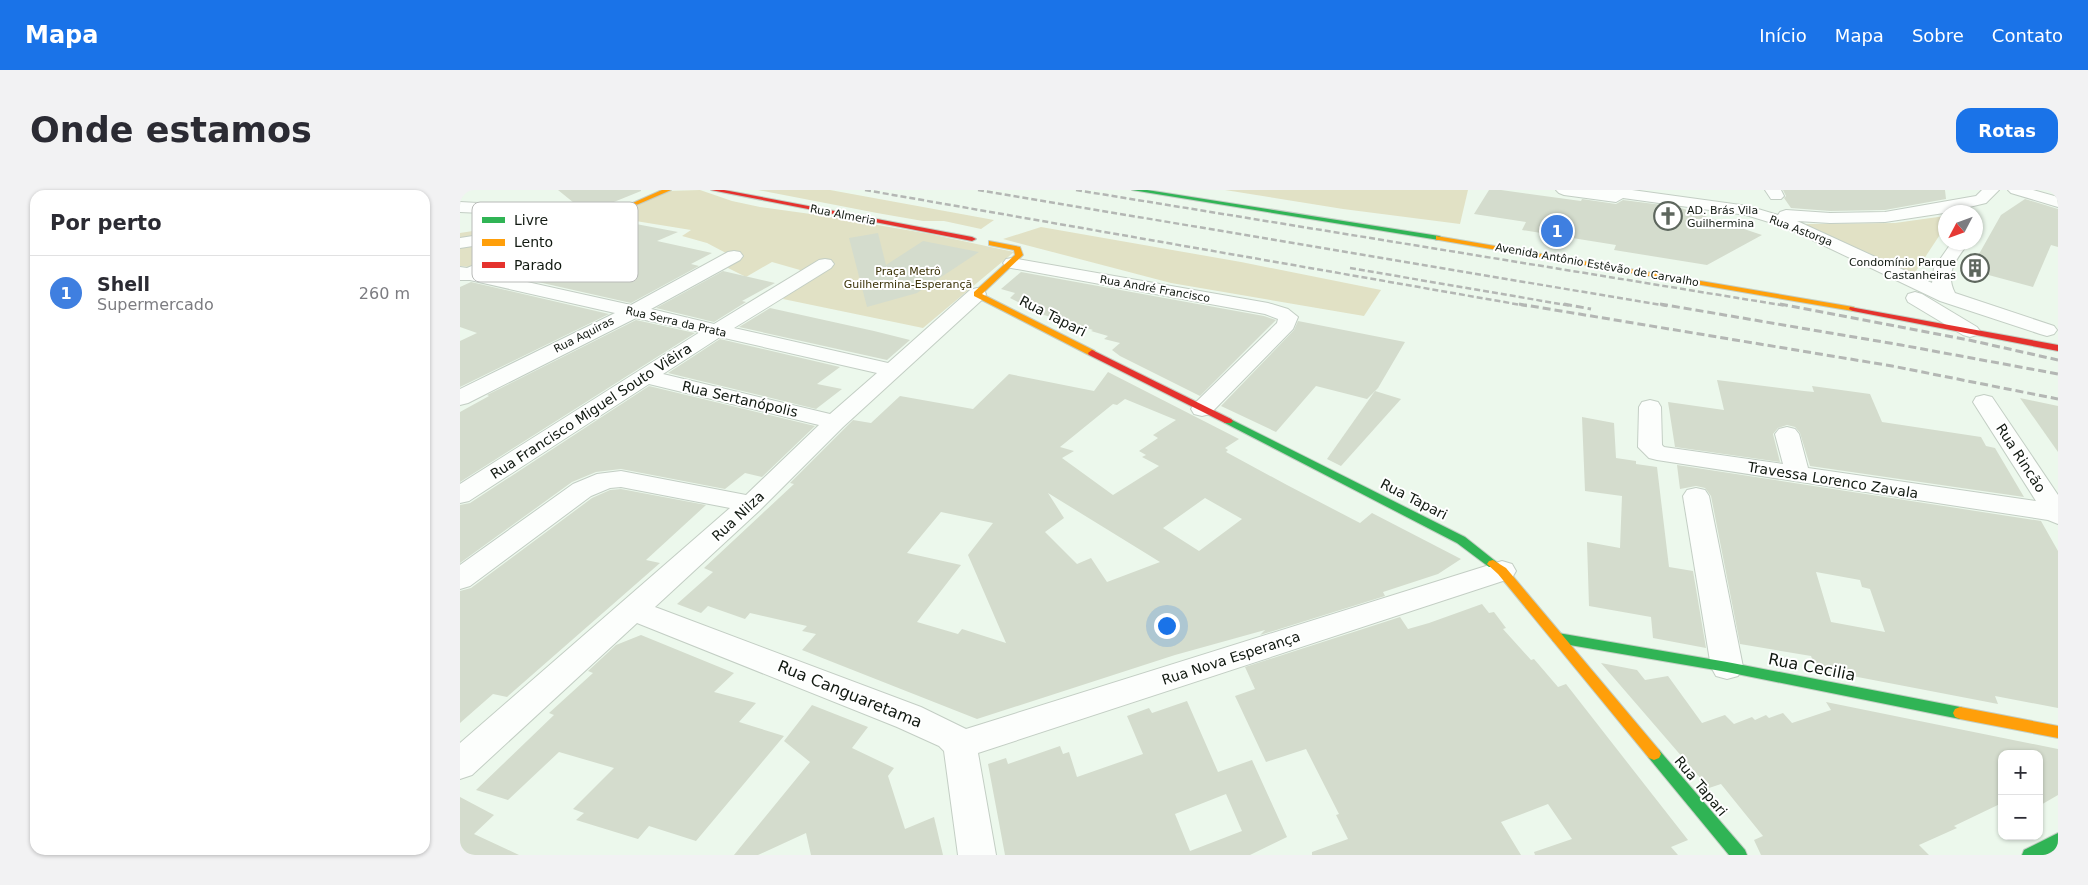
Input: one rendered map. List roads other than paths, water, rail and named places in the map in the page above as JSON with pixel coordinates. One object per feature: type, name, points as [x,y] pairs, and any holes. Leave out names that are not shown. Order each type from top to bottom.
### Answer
[{"type":"main road","points":[[638,202],[668,190]]},
{"type":"main road","name":"Rua Almeria","points":[[714,190],[972,239]]},
{"type":"main road","name":"Avenida Antônio Estêvão de Carvalho","points":[[1135,190],[1388,230],[1970,330],[2058,348]]},
{"type":"main road","name":"Avenida Antônio Estêvão de Carvalho","points":[[1195,190],[1581,250]]},
{"type":"main road","points":[[992,243],[1018,251],[1019,255],[1012,263]]},
{"type":"main road","name":"Rua Nilza","points":[[977,294],[1012,263]]},
{"type":"main road","name":"Rua Tapari","points":[[977,294],[1462,540],[1502,571],[1739,855]]},
{"type":"main road","points":[[1908,303],[2053,331]]},
{"type":"main road","name":"Rua Cecilia","points":[[1558,638],[1727,667],[2058,732]]},
{"type":"main road","points":[[2030,855],[2058,840]]},
{"type":"street","name":"Rua Astorga","points":[[1564,190],[1756,222],[1796,225],[1833,251],[1877,273],[1970,330]]},
{"type":"street","name":"Rua Astorga","points":[[1600,190],[1748,212],[1796,225],[1947,297],[2053,331]]},
{"type":"street","points":[[2016,190],[2058,202]]},
{"type":"street","points":[[1954,205],[1986,195]]},
{"type":"street","points":[[1796,225],[1938,209]]},
{"type":"street","points":[[1947,297],[1939,281],[1940,273],[1956,250]]},
{"type":"street","name":"Rua Aquiras","points":[[460,398],[632,312],[734,256]]},
{"type":"street","name":"Rua André Francisco","points":[[1012,263],[1268,309],[1288,317],[1286,325],[1202,408]]},
{"type":"street","name":"Rua Francisco Miguel Souto Viêira","points":[[460,496],[644,376],[825,264]]},
{"type":"street","name":"Rua Serra da Prata","points":[[499,282],[892,370]]},
{"type":"street","name":"Rua Nilza","points":[[460,764],[751,504],[835,422],[977,294]]},
{"type":"street","name":"Rua Sertanópolis","points":[[644,376],[835,422]]},
{"type":"street","name":"Rua Rincão","points":[[1984,402],[2058,514]]},
{"type":"street","name":"Travessa Lorenco Zavala","points":[[1650,407],[1650,447],[1657,453],[2058,514]]},
{"type":"street","points":[[1787,434],[1798,474]]},
{"type":"street","points":[[460,579],[566,501],[592,485],[606,480],[620,479],[751,504]]},
{"type":"street","points":[[1696,496],[1727,667]]},
{"type":"street","name":"Rua Nova Esperança","points":[[960,745],[1502,571]]},
{"type":"street","name":"Rua Canguaretama","points":[[633,610],[909,716],[951,736],[960,745]]},
{"type":"street","points":[[960,745],[977,855]]},
{"type":"railway","points":[[865,190],[1527,306]]},
{"type":"railway","points":[[978,190],[1667,306]]},
{"type":"railway","points":[[1076,190],[1787,306]]},
{"type":"railway","points":[[1350,268],[1572,306]]},
{"type":"railway","points":[[1519,304],[1892,366],[2058,399]]},
{"type":"railway","points":[[1564,304],[1591,309]]},
{"type":"railway","points":[[1660,304],[2058,374]]},
{"type":"railway","points":[[1780,304],[1969,340],[2058,360]]},
{"type":"place","name":"AD. Brás Vila Guilhermina","points":[[1668,216]]},
{"type":"place","name":"Shell","points":[[1557,231]]},
{"type":"place","name":"Condomínio Parque Castanheiras","points":[[1975,268]]},
{"type":"park label","name":"Praça Metrô Guilhermina-Esperançã","points":[[908,277]]}]
